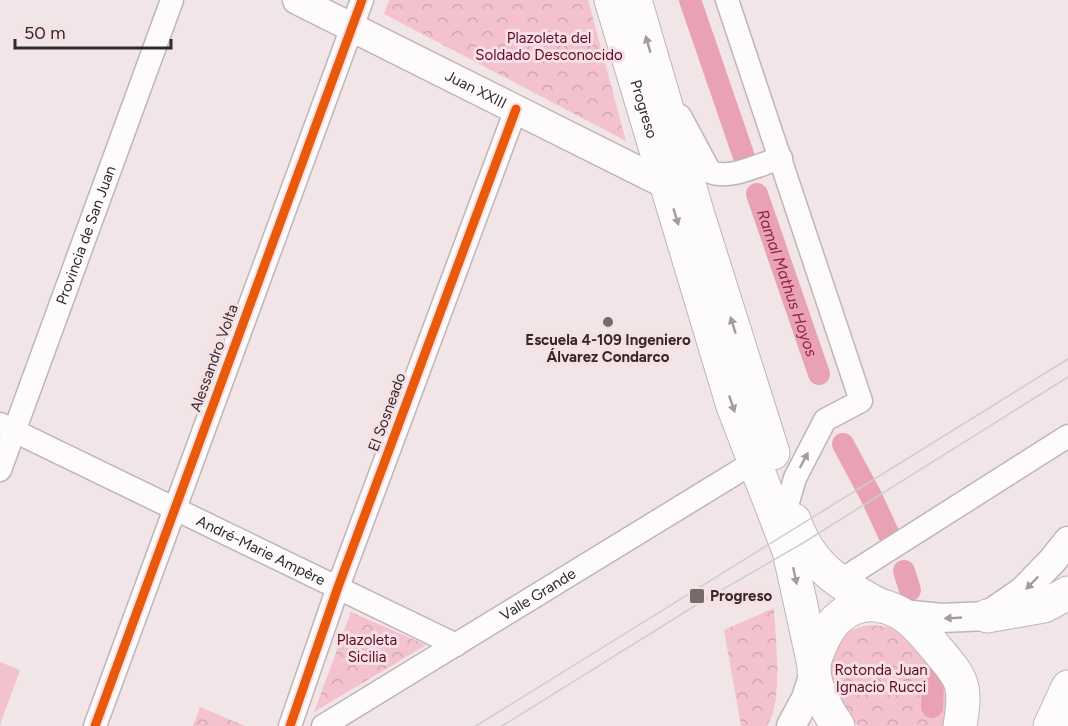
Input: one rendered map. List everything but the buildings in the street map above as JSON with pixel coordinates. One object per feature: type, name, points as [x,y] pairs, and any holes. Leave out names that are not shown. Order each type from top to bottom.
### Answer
[{"type":"main road","name":"Progreso","points":[[611,0],[677,181],[803,543],[818,563],[838,582],[900,612],[925,635],[954,669],[964,692]]},
{"type":"main road","name":"Progreso","points":[[635,0],[657,75],[677,181],[717,356],[733,406],[789,551],[814,669],[825,705],[838,726]]},
{"type":"main road","points":[[987,616],[1044,606],[1068,593]]},
{"type":"main road","points":[[814,669],[825,635],[834,621],[844,612],[856,607],[900,612]]},
{"type":"main road","points":[[1050,726],[1068,687]]},
{"type":"main road","points":[[960,726],[964,692]]},
{"type":"main road","points":[[964,692],[979,726]]},
{"type":"street","name":"Provincia de San Juan","points":[[0,470],[7,428],[172,0]]},
{"type":"street","name":"Juan XXIII","points":[[297,0],[516,109],[677,181]]},
{"type":"street","name":"Alessandro Volta","points":[[95,726],[362,0]]},
{"type":"street","points":[[728,0],[772,160],[861,401],[832,416],[795,478],[788,502]]},
{"type":"street","points":[[657,75],[710,172],[718,175],[731,173],[772,160]]},
{"type":"street","name":"El Sosneado","points":[[290,726],[338,587],[516,109]]},
{"type":"street","name":"André-Marie Ampère","points":[[7,428],[456,645]]},
{"type":"street","points":[[838,582],[1068,435]]},
{"type":"street","name":"Valle Grande","points":[[323,726],[754,462]]},
{"type":"street","points":[[900,612],[942,618],[987,616],[1023,591],[1068,541]]},
{"type":"street","points":[[790,726],[806,698],[814,669]]},
{"type":"green space","name":"Plazoleta del Soldado Desconocido","points":[[389,0],[588,0],[626,141],[384,14]]},
{"type":"green space","points":[[774,608],[777,686],[772,715],[767,726],[741,726],[724,630]]},
{"type":"green space","name":"Plazoleta Sicilia","points":[[351,612],[426,645],[314,712]]},
{"type":"green space","name":"Rotonda Juan Ignacio Rucci","points":[[871,625],[891,627],[915,645],[948,689],[949,726],[858,726],[854,722],[832,689],[828,674],[839,641],[855,629]]},
{"type":"green space","points":[[0,662],[20,670],[0,725]]},
{"type":"green space","points":[[200,707],[245,726],[193,726]]},
{"type":"waterway","name":"Ramal Mathus Hoyos","points":[[690,0],[743,154]]},
{"type":"waterway","name":"Ramal Mathus Hoyos","points":[[757,194],[819,374]]},
{"type":"waterway","name":"Ramal Mathus Hoyos","points":[[843,444],[889,535]]},
{"type":"waterway","name":"Ramal Mathus Hoyos","points":[[904,571],[910,590]]},
{"type":"waterway","name":"Ramal Mathus Hoyos","points":[[932,707],[933,678]]},
{"type":"tram line","points":[[476,726],[1068,359]]},
{"type":"tram line","points":[[502,726],[701,602],[803,543],[1068,377]]},
{"type":"cycle path","points":[[95,726],[362,0]]},
{"type":"cycle path","points":[[290,726],[338,587],[516,109]]},
{"type":"place","name":"Escuela 4-109 Ingeniero Álvarez Condarco","points":[[608,322]]},
{"type":"place","name":"Progreso","points":[[697,596]]}]
